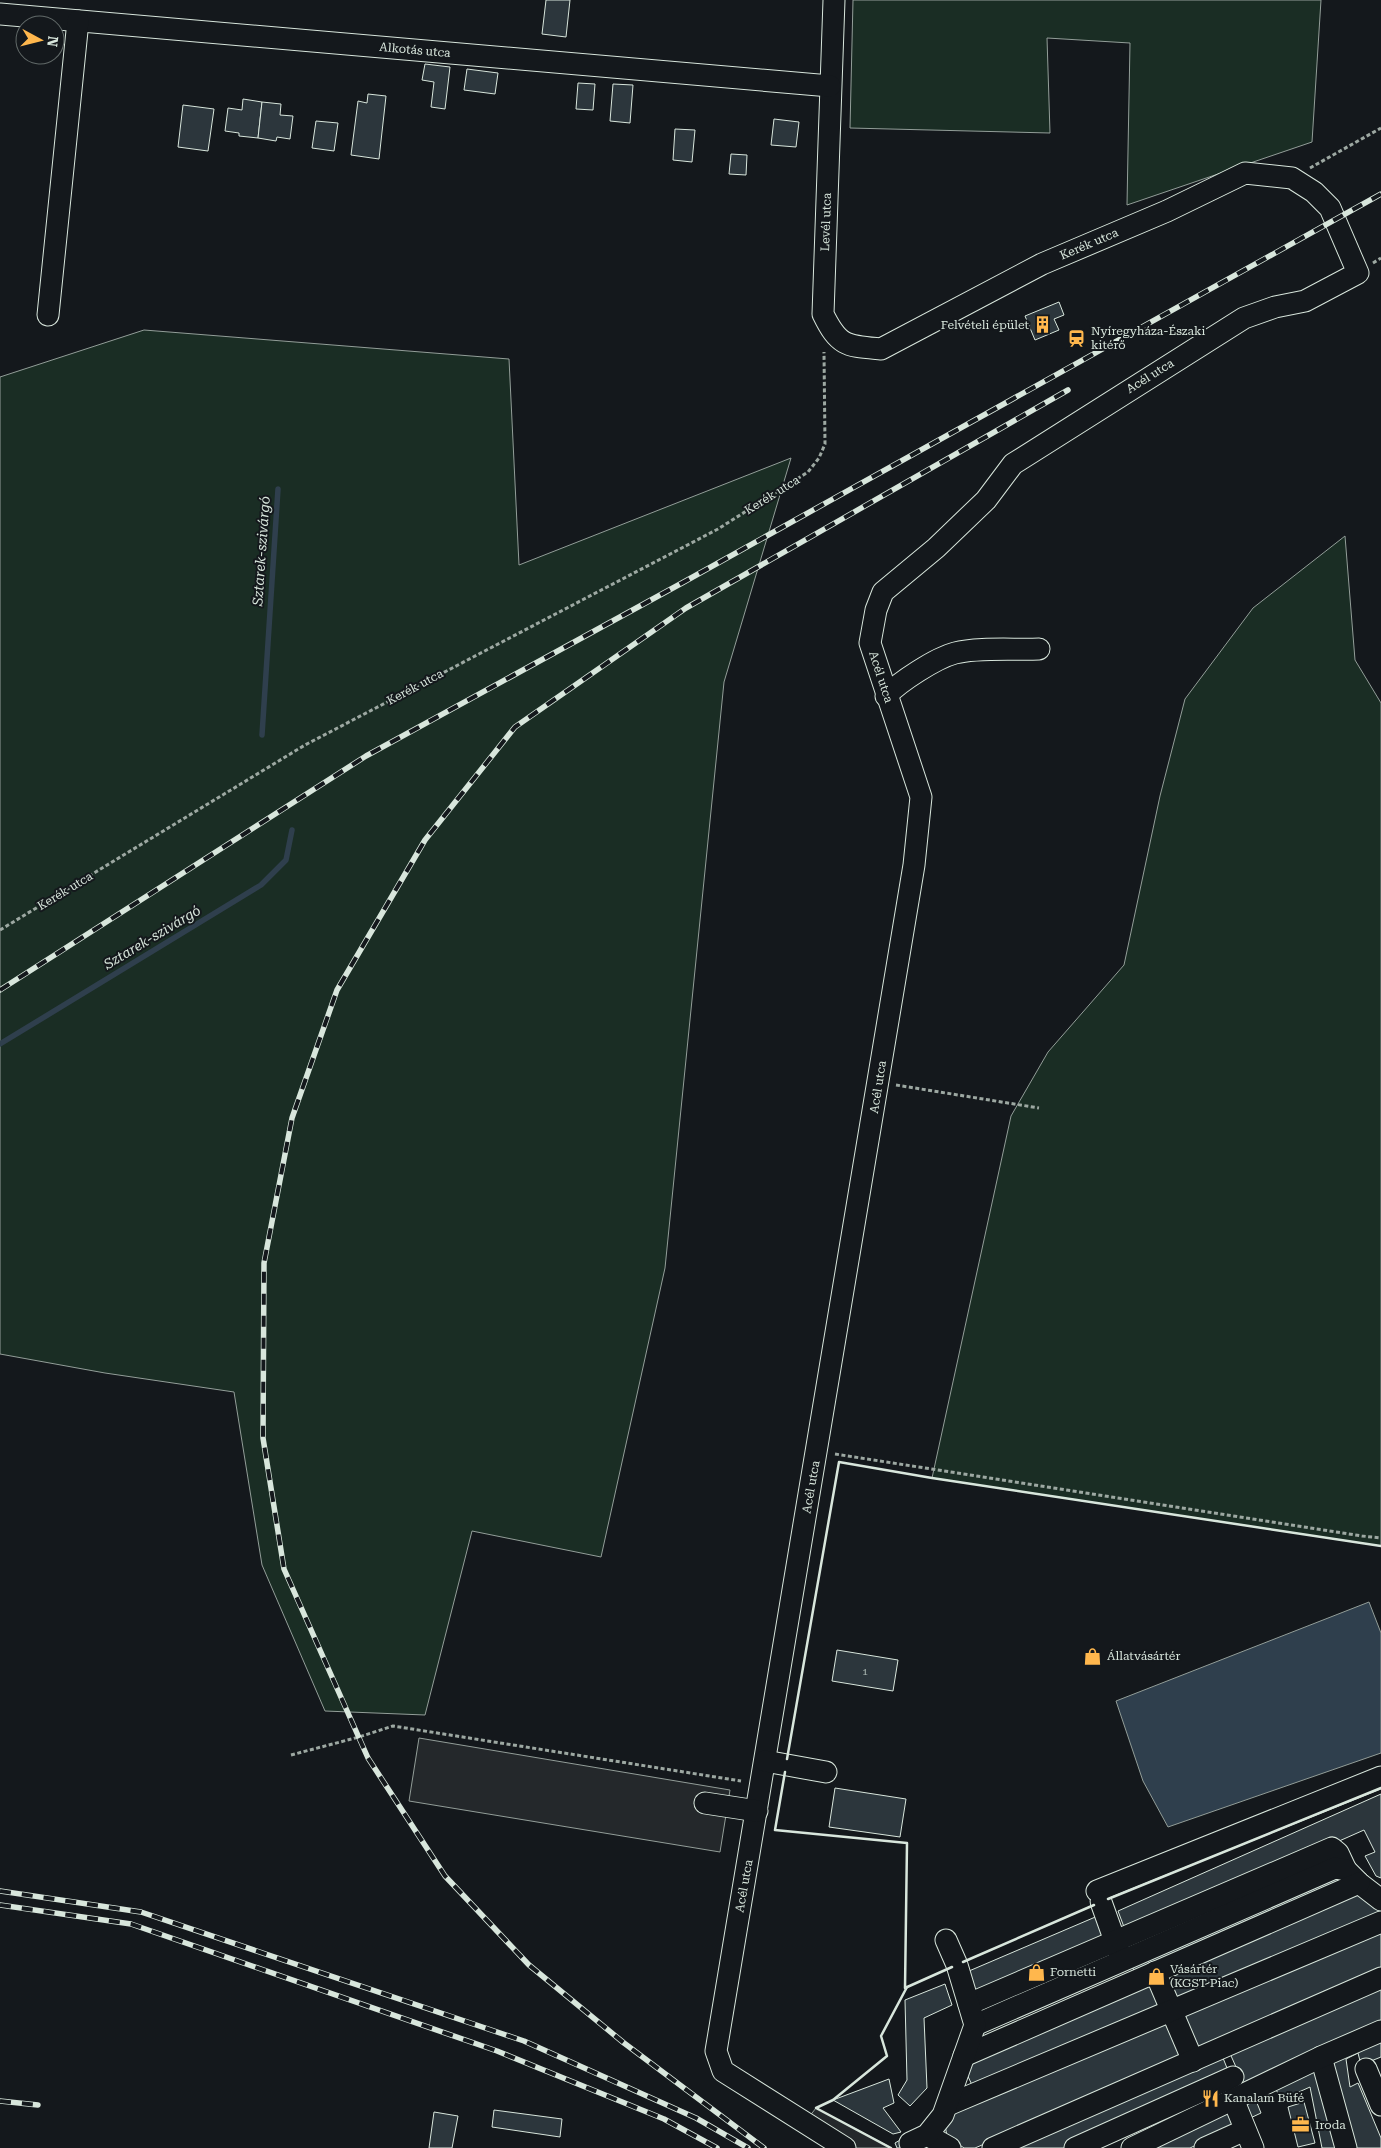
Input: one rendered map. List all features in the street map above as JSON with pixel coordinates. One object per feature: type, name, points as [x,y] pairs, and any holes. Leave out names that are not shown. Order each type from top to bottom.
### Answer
[{"type":"street","name":"Levél utca","points":[[823,314],[834,0]]},
{"type":"street","name":"Alkotás utca","points":[[6,10],[78,21],[830,86]]},
{"type":"street","points":[[48,316],[78,21]]},
{"type":"street","name":"Kerék utca","points":[[823,314],[833,334],[852,346],[882,349],[1042,264],[1167,211],[1245,173],[1292,178],[1314,192],[1330,208],[1358,273]]},
{"type":"street","name":"Acél utca","points":[[845,2148],[723,2071],[716,2052],[913,871],[921,797],[870,643],[876,610],[883,592],[936,548],[986,500],[1013,464],[1244,318],[1276,307],[1306,301],[1358,273]]},
{"type":"street","points":[[886,696],[922,669],[954,653],[1039,649]]},
{"type":"street","points":[[765,1761],[826,1772]]},
{"type":"street","points":[[1132,1983],[1099,1896],[1381,1776]]},
{"type":"street","points":[[705,1803],[757,1811]]},
{"type":"street","points":[[969,2004],[1119,1951],[1335,1868],[1353,1877],[1381,1900]]},
{"type":"street","points":[[964,2056],[1156,1972],[1353,1877]]},
{"type":"street","points":[[948,2105],[1381,1922]]},
{"type":"street","points":[[946,1940],[957,1965],[975,2025],[943,2116],[918,2139],[950,2148]]},
{"type":"street","points":[[975,2025],[1119,1951]]},
{"type":"street","points":[[1156,1972],[1193,2061]]},
{"type":"street","points":[[993,2148],[1381,1978]]},
{"type":"street","points":[[1075,2148],[1236,2091],[1381,2032]]},
{"type":"street","points":[[1205,2148],[1249,2139],[1222,2048]]},
{"type":"street","points":[[1321,2057],[1346,2148]]},
{"type":"street","points":[[1366,2068],[1381,2105]]},
{"type":"street","points":[[1132,2148],[1236,2091]]},
{"type":"path","points":[[1292,178],[1381,128]]},
{"type":"path","name":"Kerék utca","points":[[0,930],[305,745],[718,529],[808,472],[819,458],[825,444],[823,314]]},
{"type":"path","points":[[879,1080],[893,1084],[1039,1108]]},
{"type":"path","points":[[817,1453],[1381,1538]]},
{"type":"path","points":[[291,1755],[393,1726],[761,1785]]},
{"type":"green space","points":[[853,0],[1321,0],[1312,142],[1127,205],[1130,43],[1047,38],[1050,133],[850,128]]},
{"type":"green space","points":[[144,330],[509,359],[519,565],[791,458],[724,682],[665,1268],[601,1557],[472,1531],[425,1715],[325,1711],[262,1565],[234,1392],[105,1373],[0,1354],[0,377]]},
{"type":"green space","points":[[1345,536],[1355,660],[1381,703],[1381,1546],[932,1478],[1011,1116],[1048,1052],[1124,965],[1160,796],[1185,699],[1253,608]]},
{"type":"shaded area","points":[[419,1738],[730,1790],[720,1852],[409,1801]]},
{"type":"shaded area","points":[[816,2108],[891,2148],[845,2148],[805,2122]]},
{"type":"water","points":[[1369,1602],[1381,1633],[1381,1753],[1168,1827],[1143,1781],[1116,1701]]},
{"type":"building","points":[[546,0],[570,0],[566,37],[542,34]]},
{"type":"building","points":[[425,64],[450,67],[445,109],[431,107],[434,82],[422,80]]},
{"type":"building","points":[[467,69],[498,73],[495,94],[464,90]]},
{"type":"building","points":[[578,83],[595,84],[593,110],[576,109]]},
{"type":"building","points":[[613,84],[633,85],[630,123],[610,121]]},
{"type":"building","points":[[368,94],[386,96],[379,159],[351,155],[358,101],[367,103]]},
{"type":"building","points":[[243,99],[262,102],[258,138],[239,136],[239,133],[225,131],[228,108],[242,110]]},
{"type":"building","points":[[262,102],[281,104],[280,115],[293,116],[290,139],[277,137],[276,141],[258,138]]},
{"type":"building","points":[[183,105],[214,109],[208,151],[178,147]]},
{"type":"building","points":[[774,119],[799,122],[796,147],[771,145]]},
{"type":"building","points":[[316,121],[338,123],[334,151],[312,148]]},
{"type":"building","points":[[675,129],[695,130],[692,162],[673,160]]},
{"type":"building","points":[[731,154],[747,155],[746,175],[729,174]]},
{"type":"building","name":"Felvételi épület","points":[[1059,302],[1064,315],[1054,319],[1059,330],[1035,340],[1025,316]]},
{"type":"building","points":[[837,1650],[898,1660],[893,1691],[832,1681]]},
{"type":"building","points":[[835,1788],[906,1799],[900,1837],[829,1827]]},
{"type":"building","points":[[1381,1794],[1381,1878],[1376,1876],[1365,1856],[1375,1852],[1364,1830],[1127,1935],[1118,1911]]},
{"type":"building","points":[[1337,1875],[1351,1883],[1137,1976],[1129,1961]]},
{"type":"building","points":[[1357,1889],[1380,1905],[1379,1918],[1173,2006],[1160,1974]]},
{"type":"building","points":[[1100,1915],[1110,1942],[978,1999],[969,1971]]},
{"type":"building","points":[[1381,1926],[1381,1974],[1194,2055],[1178,2014]]},
{"type":"building","points":[[1152,1978],[1165,2009],[973,2087],[963,2066]]},
{"type":"building","points":[[1381,1983],[1381,2025],[1244,2085],[1228,2049]]},
{"type":"building","points":[[945,1984],[952,2005],[924,2018],[927,2088],[910,2106],[898,2095],[907,2080],[905,2000]]},
{"type":"building","points":[[1167,2018],[1185,2057],[975,2148],[964,2148],[947,2136],[945,2125],[952,2111]]},
{"type":"building","points":[[1381,2035],[1381,2057],[1361,2065],[1358,2053],[1346,2059],[1350,2087],[1358,2083],[1381,2138],[1381,2148],[1351,2148],[1325,2058]]},
{"type":"building","points":[[1221,2053],[1229,2073],[1065,2148],[1001,2148]]},
{"type":"building","points":[[1319,2064],[1342,2148],[1322,2148],[1310,2087],[1281,2100],[1273,2083]]},
{"type":"building","points":[[889,2079],[894,2103],[883,2108],[901,2132],[893,2134],[833,2100]]},
{"type":"building","points":[[1253,2093],[1261,2113],[1246,2120],[1238,2100]]},
{"type":"building","name":"Iroda","points":[[1304,2102],[1315,2143],[1298,2147],[1288,2107]]},
{"type":"building","points":[[1230,2107],[1238,2125],[1190,2148],[1142,2148]]},
{"type":"building","points":[[494,2110],[562,2119],[560,2137],[492,2127]]},
{"type":"building","points":[[434,2112],[458,2116],[452,2148],[429,2148]]},
{"type":"building","points":[[907,2136],[913,2148],[897,2148],[895,2143]]},
{"type":"waterway","name":"Sztarek-szivárgó","points":[[262,735],[278,489]]},
{"type":"waterway","name":"Sztarek-szivárgó","points":[[0,1044],[261,885],[286,860],[292,830]]},
{"type":"railway","points":[[0,990],[366,756],[682,583],[1381,194]]},
{"type":"railway","points":[[764,2148],[624,2043],[529,1965],[445,1876],[368,1758],[284,1569],[263,1438],[264,1263],[292,1118],[337,990],[425,840],[515,727],[686,608],[1068,390]]},
{"type":"railway","points":[[0,1891],[141,1912],[524,2041],[696,2118],[748,2148]]},
{"type":"railway","points":[[0,1905],[131,1924],[497,2051],[664,2119],[717,2148]]},
{"type":"railway","points":[[0,2101],[38,2105]]},
{"type":"wall","points":[[787,1759],[839,1462],[932,1478],[1381,1546]]},
{"type":"wall","points":[[785,1772],[775,1830],[907,1843],[905,1988],[952,1967]]},
{"type":"wall","points":[[1108,1899],[1381,1788]]},
{"type":"wall","points":[[963,1962],[1094,1905]]},
{"type":"wall","points":[[891,2148],[816,2108],[833,2100],[887,2056],[881,2036],[907,1987]]},
{"type":"place","name":"Felvételi épület","points":[[1043,325]]},
{"type":"place","name":"Nyíregyháza-Északi kitérő","points":[[1077,338]]},
{"type":"place","name":"Állatvásártér","points":[[1093,1656]]},
{"type":"place","name":"Fornetti","points":[[1036,1972]]},
{"type":"place","name":"Vásártér (KGST Piac)","points":[[1156,1976]]},
{"type":"place","name":"Kanalam Büfé","points":[[1210,2098]]},
{"type":"place","name":"Iroda","points":[[1301,2125]]}]
